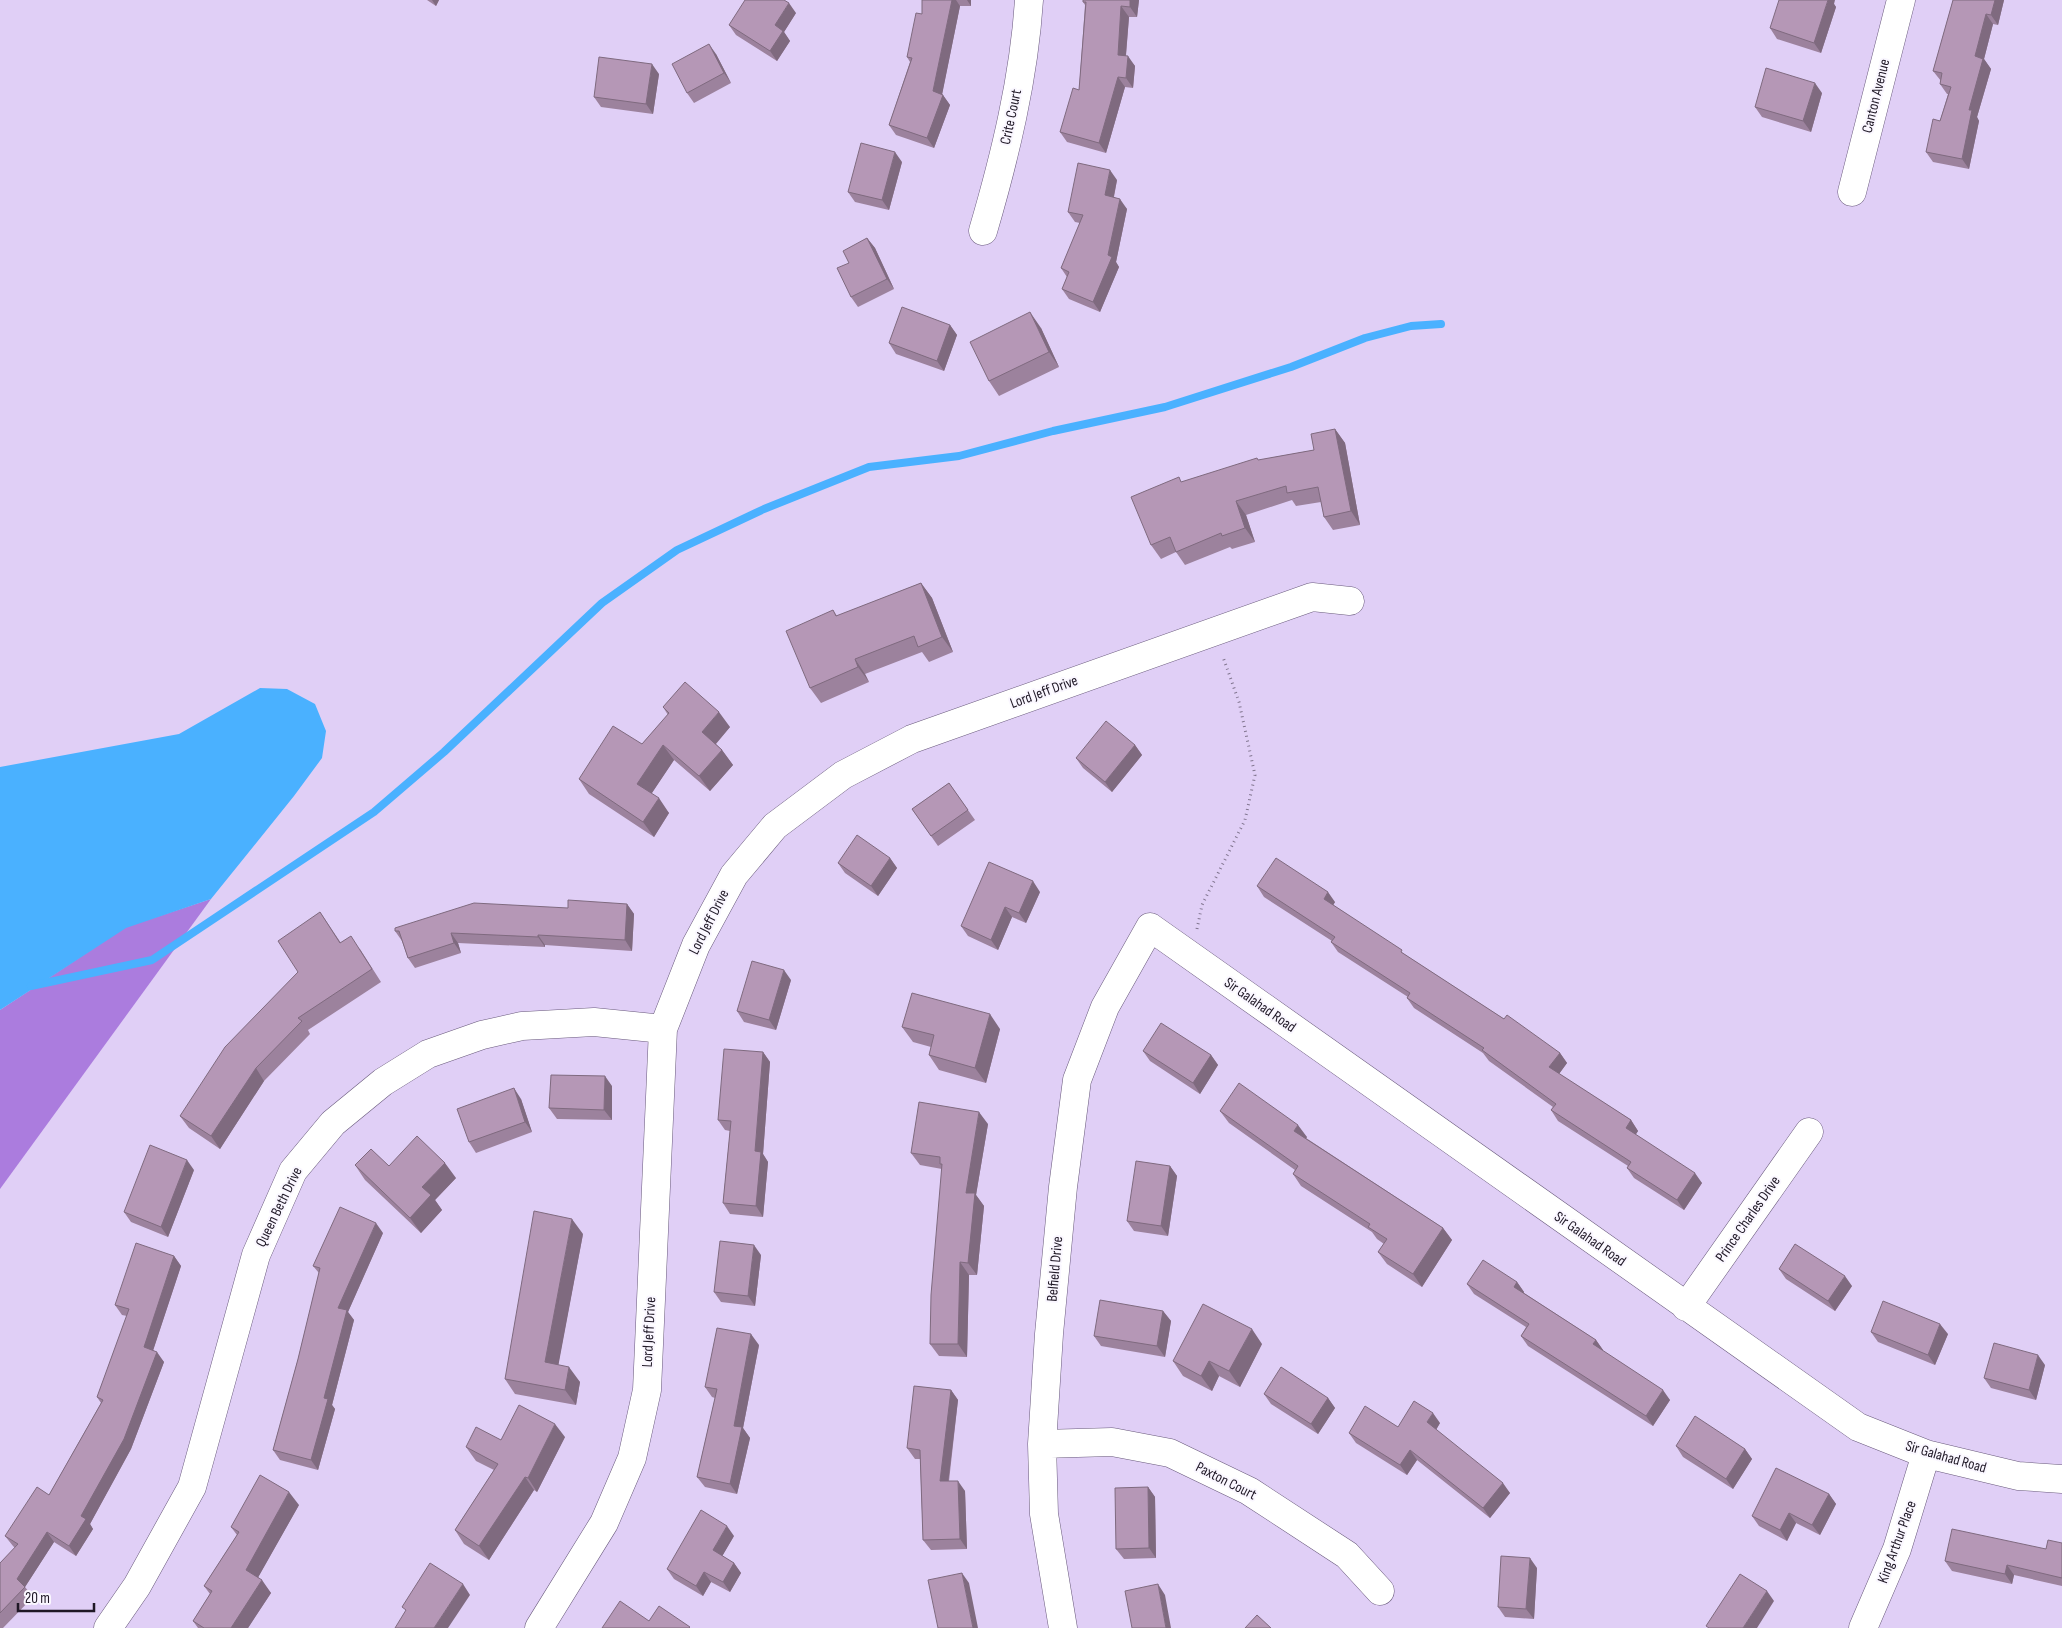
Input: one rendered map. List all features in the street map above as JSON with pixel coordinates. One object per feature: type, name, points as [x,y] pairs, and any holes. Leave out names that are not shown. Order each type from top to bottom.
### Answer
[{"type":"street","name":"Crite Court","points":[[983,231],[1000,173],[1026,44],[1029,0]]},
{"type":"street","name":"Canton Avenue","points":[[1852,192],[1901,0]]},
{"type":"street","name":"Lord Jeff Drive","points":[[539,1628],[604,1522],[632,1458],[645,1399],[647,1380],[663,1029],[696,945],[734,874],[775,826],[843,775],[912,739],[1312,597],[1350,601]]},
{"type":"street","name":"Sir Galahad Road","points":[[1150,927],[1858,1427],[1926,1454],[2018,1476],[2062,1479]]},
{"type":"street","name":"Belfield Drive","points":[[1062,1628],[1044,1514],[1042,1444],[1057,1246],[1077,1080],[1105,1007],[1150,927]]},
{"type":"street","name":"Queen Beth Drive","points":[[108,1628],[137,1586],[192,1486],[256,1254],[293,1171],[333,1123],[383,1082],[428,1054],[482,1035],[522,1026],[594,1022],[663,1029]]},
{"type":"street","name":"Prince Charles Drive","points":[[1686,1307],[1809,1132]]},
{"type":"street","name":"Paxton Court","points":[[1042,1444],[1112,1442],[1170,1453],[1249,1491],[1348,1555],[1380,1591]]},
{"type":"street","name":"King Arthur Place","points":[[1863,1628],[1897,1549],[1926,1454]]},
{"type":"path","points":[[1192,957],[1202,905],[1246,820],[1255,775],[1239,702],[1214,632]]},
{"type":"shaded area","points":[[211,899],[0,1189],[0,1010],[126,927]]},
{"type":"water","points":[[260,688],[287,689],[315,704],[326,731],[322,758],[294,796],[211,899],[126,928],[0,1010],[0,767],[179,734]]},
{"type":"building","points":[[745,0],[784,0],[789,3],[775,25],[783,31],[770,51],[729,25]]},
{"type":"building","points":[[922,0],[952,0],[933,91],[943,95],[927,138],[889,125],[912,58],[907,57],[916,13],[922,14]]},
{"type":"building","points":[[1083,0],[1130,0],[1130,7],[1121,6],[1118,55],[1128,56],[1126,78],[1118,77],[1099,143],[1060,132],[1073,88],[1079,90],[1086,2],[1083,2]]},
{"type":"building","points":[[1779,0],[1828,0],[1814,43],[1770,28]]},
{"type":"building","points":[[1953,0],[1995,0],[1991,15],[1986,14],[1975,56],[1983,59],[1969,110],[1972,110],[1962,159],[1926,152],[1933,119],[1940,121],[1951,87],[1940,84],[1942,73],[1933,71]]},
{"type":"building","points":[[709,44],[724,73],[687,93],[672,64]]},
{"type":"building","points":[[599,57],[652,64],[646,104],[594,97]]},
{"type":"building","points":[[1766,68],[1815,83],[1803,121],[1755,107]]},
{"type":"building","points":[[861,143],[895,152],[882,200],[848,192]]},
{"type":"building","points":[[1078,163],[1110,170],[1105,195],[1120,199],[1108,255],[1112,257],[1093,302],[1062,289],[1069,272],[1061,268],[1083,215],[1068,212]]},
{"type":"building","points":[[867,238],[887,279],[851,297],[837,268],[849,263],[843,251]]},
{"type":"building","points":[[902,307],[950,325],[937,361],[889,343]]},
{"type":"building","points":[[1030,312],[1049,352],[989,381],[970,342]]},
{"type":"building","points":[[1335,429],[1351,511],[1324,517],[1318,487],[1287,493],[1286,486],[1236,501],[1245,528],[1222,536],[1221,533],[1176,552],[1170,537],[1151,545],[1131,497],[1179,477],[1181,482],[1257,458],[1258,460],[1314,450],[1311,434]]},
{"type":"building","points":[[921,583],[942,637],[918,647],[914,636],[855,659],[858,667],[810,688],[786,631],[833,610],[836,616]]},
{"type":"building","points":[[685,682],[719,712],[702,732],[722,750],[699,776],[663,745],[637,784],[659,798],[643,822],[579,779],[613,726],[642,744],[669,713],[663,707]]},
{"type":"building","points":[[1106,721],[1135,745],[1105,782],[1076,758]]},
{"type":"building","points":[[949,783],[968,810],[931,836],[912,809]]},
{"type":"building","points":[[857,835],[890,858],[871,886],[838,863]]},
{"type":"building","points":[[1276,858],[1328,892],[1324,899],[1402,950],[1401,952],[1504,1019],[1507,1015],[1560,1053],[1549,1067],[1631,1120],[1626,1128],[1695,1173],[1677,1200],[1627,1168],[1631,1162],[1551,1110],[1556,1104],[1482,1050],[1484,1048],[1407,998],[1410,993],[1331,942],[1335,937],[1257,886]]},
{"type":"building","points":[[989,862],[1033,881],[1019,913],[1005,907],[991,940],[961,926]]},
{"type":"building","points":[[568,900],[627,904],[625,940],[451,933],[454,943],[408,958],[399,931],[395,931],[395,928],[474,903],[568,908]]},
{"type":"building","points":[[320,912],[340,943],[351,936],[372,969],[298,1018],[302,1021],[256,1068],[211,1136],[180,1116],[225,1047],[298,972],[278,941]]},
{"type":"building","points":[[752,961],[784,970],[769,1020],[737,1011]]},
{"type":"building","points":[[912,993],[990,1014],[975,1068],[929,1055],[934,1035],[902,1027]]},
{"type":"building","points":[[1161,1023],[1211,1055],[1193,1083],[1143,1051]]},
{"type":"building","points":[[724,1049],[763,1052],[755,1151],[761,1152],[756,1206],[723,1203],[731,1121],[718,1120]]},
{"type":"building","points":[[551,1075],[605,1076],[604,1110],[549,1108]]},
{"type":"building","points":[[1239,1083],[1298,1125],[1294,1131],[1443,1228],[1413,1274],[1378,1252],[1387,1239],[1368,1227],[1370,1224],[1293,1174],[1298,1166],[1220,1111]]},
{"type":"building","points":[[514,1088],[525,1122],[469,1142],[457,1109]]},
{"type":"building","points":[[919,1102],[979,1112],[966,1193],[975,1193],[968,1263],[960,1262],[958,1344],[930,1344],[931,1295],[942,1164],[940,1164],[940,1157],[911,1153]]},
{"type":"building","points":[[417,1136],[445,1163],[422,1187],[431,1195],[410,1218],[355,1165],[371,1149],[389,1166]]},
{"type":"building","points":[[150,1145],[187,1160],[161,1227],[124,1212]]},
{"type":"building","points":[[1136,1161],[1170,1166],[1161,1226],[1127,1221]]},
{"type":"building","points":[[340,1207],[376,1223],[338,1308],[347,1310],[324,1398],[328,1399],[311,1460],[273,1450],[320,1268],[313,1266]]},
{"type":"building","points":[[534,1211],[572,1219],[545,1362],[569,1367],[565,1390],[505,1379]]},
{"type":"building","points":[[720,1241],[754,1245],[748,1296],[714,1292]]},
{"type":"building","points":[[136,1243],[174,1256],[144,1347],[157,1352],[124,1439],[81,1516],[86,1519],[69,1546],[47,1532],[17,1579],[25,1587],[0,1613],[0,1563],[18,1544],[5,1536],[37,1487],[49,1495],[103,1400],[97,1397],[129,1309],[115,1305]]},
{"type":"building","points":[[1795,1244],[1845,1276],[1828,1301],[1779,1269]]},
{"type":"building","points":[[1483,1260],[1517,1282],[1514,1287],[1596,1340],[1593,1344],[1663,1390],[1646,1416],[1521,1336],[1529,1324],[1467,1284]]},
{"type":"building","points":[[1100,1300],[1163,1311],[1157,1346],[1094,1336]]},
{"type":"building","points":[[1883,1301],[1940,1324],[1928,1355],[1871,1332]]},
{"type":"building","points":[[1203,1304],[1252,1329],[1229,1371],[1209,1361],[1201,1376],[1173,1361]]},
{"type":"building","points":[[717,1328],[751,1334],[734,1426],[742,1427],[730,1484],[697,1477],[717,1389],[705,1387]]},
{"type":"building","points":[[1994,1343],[2038,1355],[2029,1390],[1984,1378]]},
{"type":"building","points":[[1281,1367],[1328,1398],[1311,1424],[1264,1394]]},
{"type":"building","points":[[914,1386],[951,1390],[940,1481],[958,1481],[960,1539],[923,1540],[920,1450],[907,1448]]},
{"type":"building","points":[[1414,1401],[1433,1413],[1427,1422],[1503,1483],[1483,1508],[1410,1450],[1400,1465],[1349,1433],[1365,1406],[1398,1427]]},
{"type":"building","points":[[519,1405],[555,1424],[528,1478],[525,1477],[479,1546],[455,1530],[498,1464],[466,1447],[476,1427],[501,1440]]},
{"type":"building","points":[[1695,1416],[1745,1449],[1726,1479],[1676,1446]]},
{"type":"building","points":[[1776,1468],[1829,1494],[1812,1525],[1789,1513],[1780,1530],[1752,1516]]},
{"type":"building","points":[[260,1475],[289,1492],[246,1570],[262,1580],[231,1628],[204,1628],[193,1621],[212,1591],[204,1586],[239,1532],[231,1527]]},
{"type":"building","points":[[1148,1487],[1149,1548],[1116,1549],[1115,1488]]},
{"type":"building","points":[[701,1510],[727,1526],[713,1550],[734,1563],[723,1582],[704,1572],[696,1586],[667,1569]]},
{"type":"building","points":[[1952,1529],[2046,1549],[2048,1540],[2062,1543],[2062,1578],[2007,1565],[2005,1574],[1945,1561]]},
{"type":"building","points":[[1501,1556],[1530,1558],[1526,1609],[1498,1607]]},
{"type":"building","points":[[430,1563],[463,1584],[434,1628],[395,1628],[406,1610],[402,1607]]},
{"type":"building","points":[[962,1573],[973,1628],[938,1628],[928,1580]]},
{"type":"building","points":[[1740,1574],[1767,1591],[1743,1628],[1709,1628],[1706,1626]]},
{"type":"building","points":[[1158,1584],[1166,1628],[1132,1628],[1125,1591]]},
{"type":"building","points":[[620,1601],[649,1621],[659,1606],[690,1627],[602,1628]]},
{"type":"building","points":[[1257,1615],[1271,1628],[1245,1628]]},
{"type":"waterway","points":[[31,986],[152,960],[374,812],[444,752],[602,603],[677,550],[764,509],[869,467],[959,456],[1053,431],[1165,407],[1291,367],[1365,338],[1411,326],[1441,324]]}]
